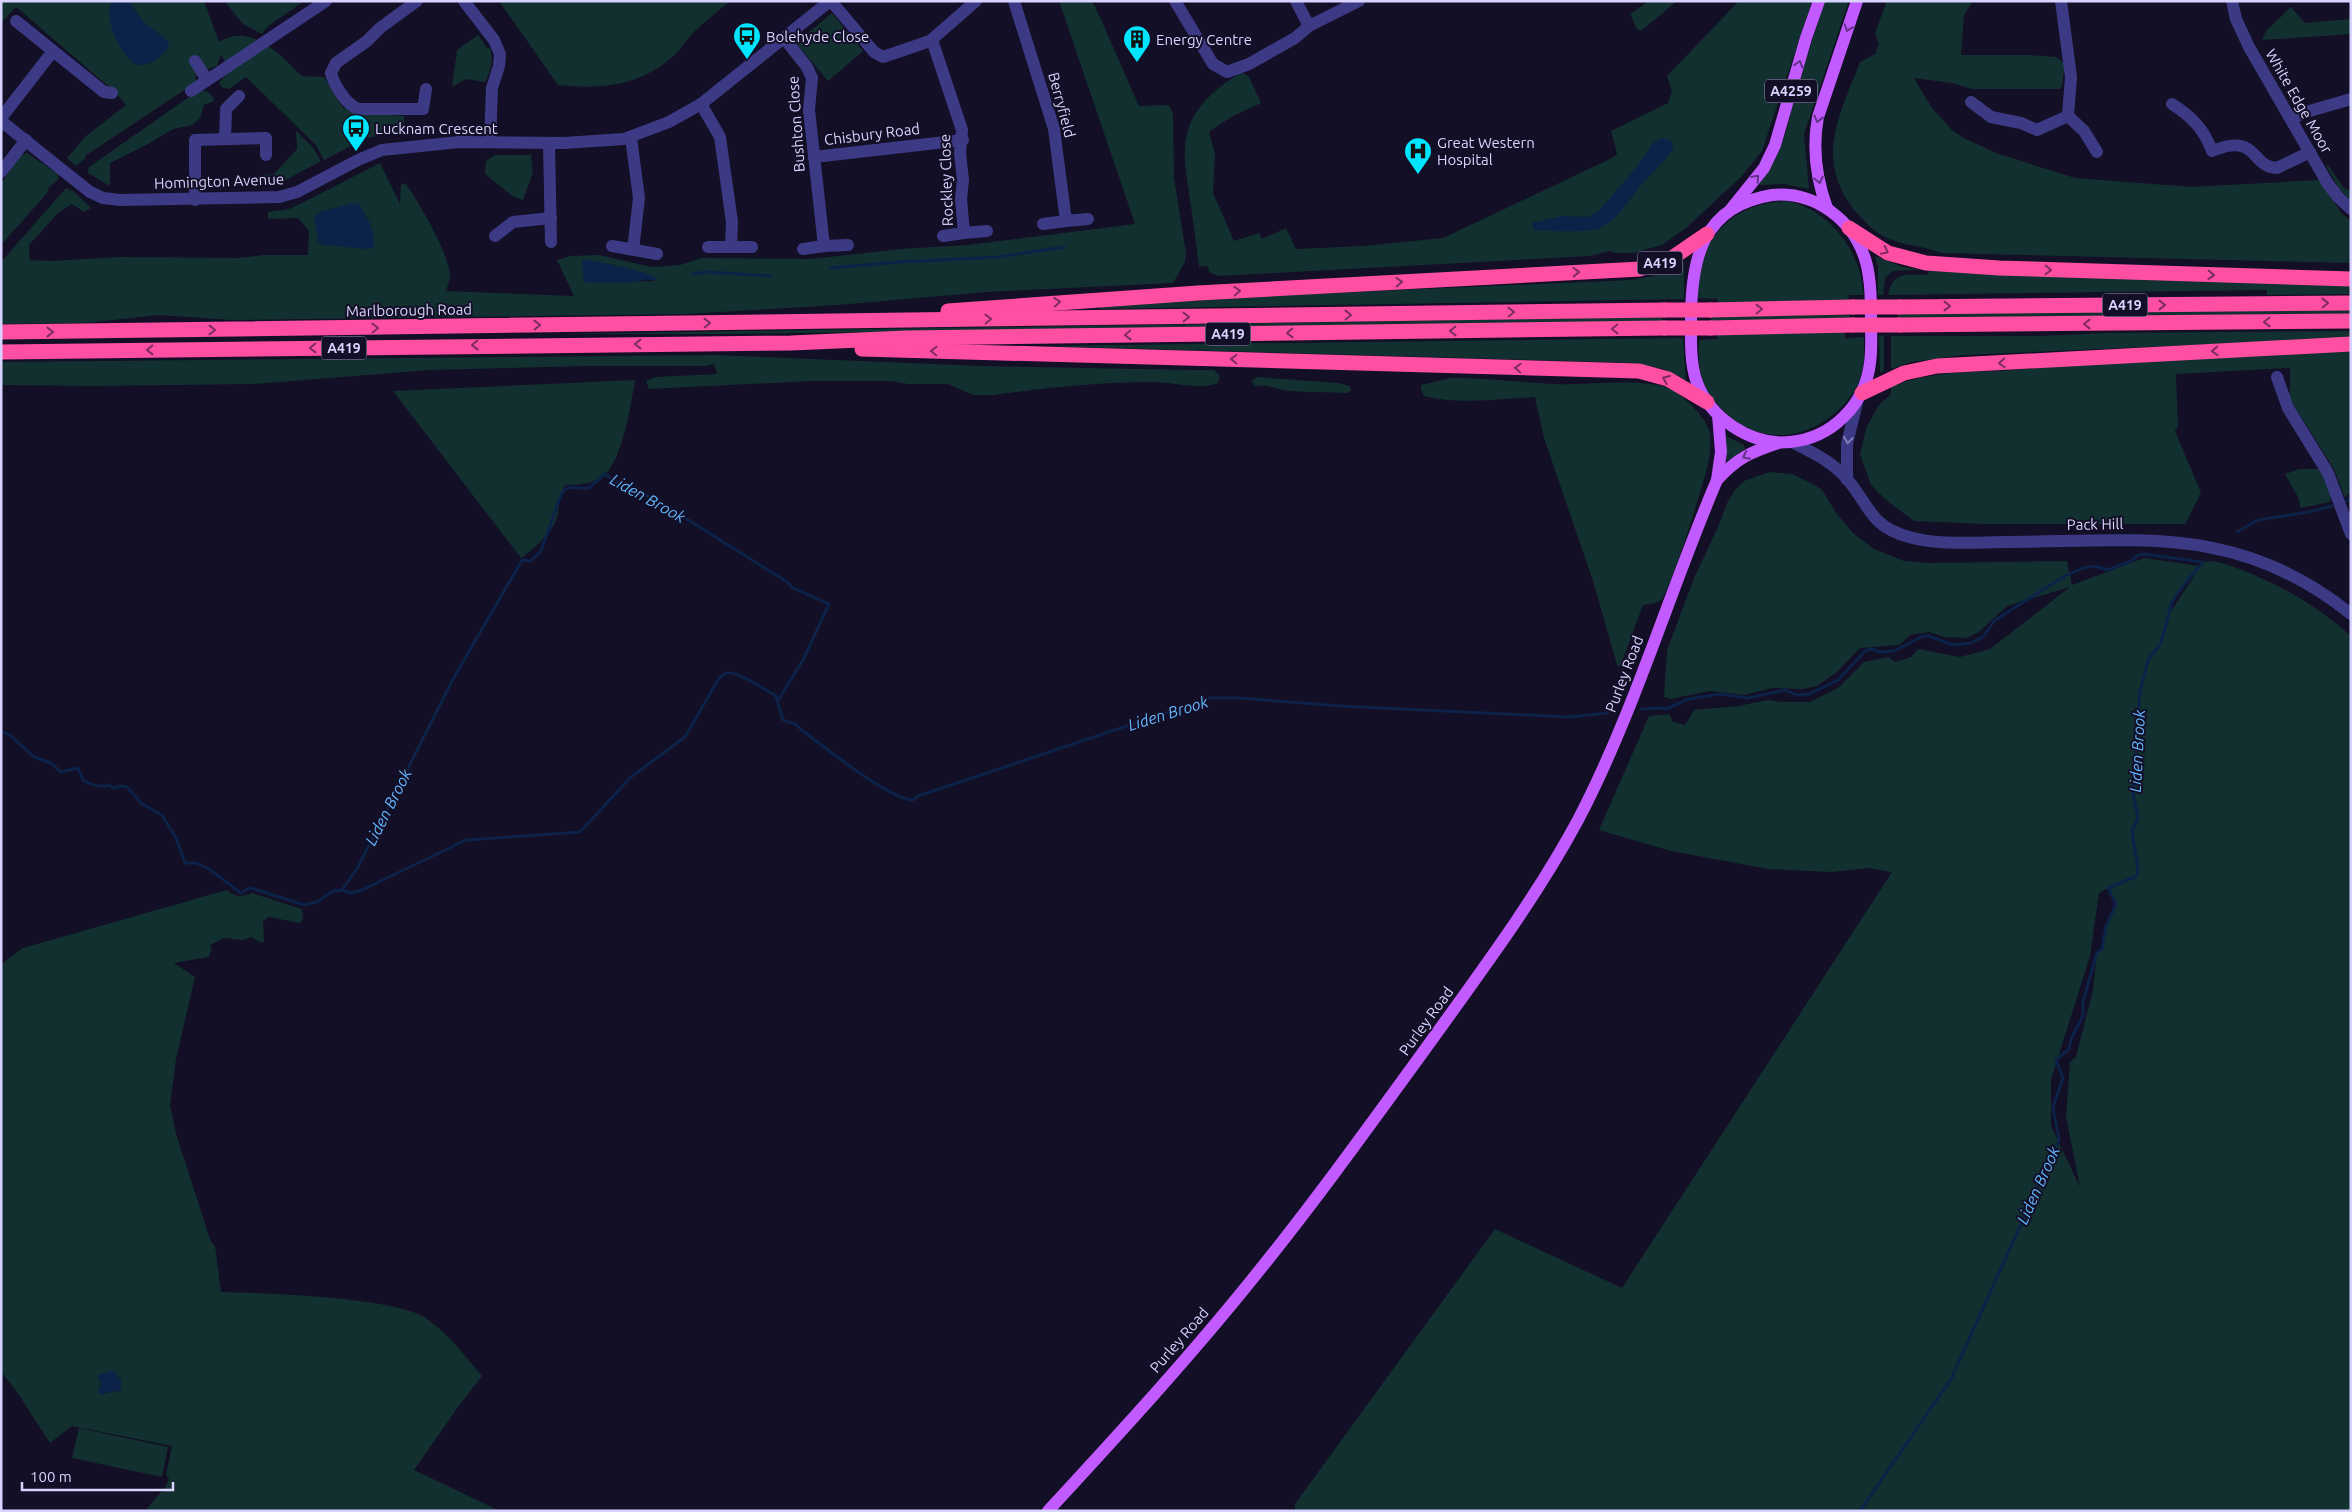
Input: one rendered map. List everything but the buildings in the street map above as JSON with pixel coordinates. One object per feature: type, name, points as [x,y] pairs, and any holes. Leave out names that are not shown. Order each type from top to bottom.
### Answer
[{"type":"highway","name":"A419","points":[[1849,228],[1888,253],[1926,263],[2000,268],[2351,279]]},
{"type":"highway","name":"A419","points":[[817,322],[1198,293],[1640,268],[1672,258],[1707,234]]},
{"type":"highway","name":"A419","points":[[817,322],[1853,307],[2351,303]]},
{"type":"highway","name":"A419","points":[[1,352],[791,343],[906,338],[1853,325],[2351,321]]},
{"type":"highway","name":"Marlborough Road","points":[[1,332],[817,322]]},
{"type":"highway","name":"A419","points":[[791,343],[847,348],[1638,371],[1668,380],[1707,402]]},
{"type":"highway","points":[[1859,398],[1904,372],[1937,366],[2351,344]]},
{"type":"main road","name":"A4259","points":[[1731,209],[1764,168],[1775,144],[1806,38],[1819,1]]},
{"type":"main road","name":"A4259","points":[[1827,208],[1818,182],[1815,163],[1816,130],[1818,117],[1857,1]]},
{"type":"main road","points":[[1786,442],[1764,440],[1744,432],[1718,415],[1707,402],[1694,371],[1691,313],[1693,272],[1707,234],[1731,209],[1758,198],[1777,195],[1798,197],[1827,208],[1849,228],[1866,262],[1870,295],[1870,364],[1859,398]]},
{"type":"main road","name":"Purley Road","points":[[1717,480],[1732,464],[1741,458],[1786,442],[1816,436],[1830,428],[1859,398]]},
{"type":"main road","name":"Purley Road","points":[[1048,1511],[1128,1424],[1254,1277],[1346,1159],[1531,899],[1574,827],[1614,744],[1717,480],[1721,452],[1718,415]]},
{"type":"street","points":[[191,91],[326,1]]},
{"type":"street","points":[[417,1],[380,28],[367,41],[336,62],[332,73],[345,98],[353,107],[359,110],[423,109],[426,89]]},
{"type":"street","points":[[464,1],[494,40],[500,54],[499,66],[492,88],[490,142]]},
{"type":"street","points":[[830,1],[879,55],[891,55],[932,40],[976,1]]},
{"type":"street","name":"Homington Avenue","points":[[1,120],[96,196],[120,200],[196,200],[289,196],[360,159],[382,150],[443,143],[599,142],[631,138],[681,116],[701,104],[830,1]]},
{"type":"street","name":"Berryfield","points":[[1014,1],[1054,129],[1066,221]]},
{"type":"street","points":[[1175,1],[1213,64],[1227,72],[1237,70],[1295,38],[1310,26],[1359,1]]},
{"type":"street","points":[[1296,1],[1310,26]]},
{"type":"street","points":[[2061,1],[2071,77],[2068,116]]},
{"type":"street","name":"White Edge Moor","points":[[2232,1],[2242,34],[2338,197],[2351,209]]},
{"type":"street","points":[[16,21],[104,92],[112,93]]},
{"type":"street","name":"Bushton Close","points":[[784,38],[811,73],[809,110],[824,246]]},
{"type":"street","name":"Rockley Close","points":[[932,40],[962,130],[963,140],[960,152],[963,180],[961,200],[964,233]]},
{"type":"street","points":[[1,120],[53,51]]},
{"type":"street","points":[[195,61],[207,80]]},
{"type":"street","points":[[225,139],[226,109],[239,96]]},
{"type":"street","points":[[2291,119],[2306,112],[2351,99]]},
{"type":"street","points":[[1971,102],[1991,117],[2021,123],[2037,130],[2068,116]]},
{"type":"street","points":[[701,104],[720,137],[732,222],[731,246]]},
{"type":"street","points":[[2172,104],[2193,118],[2207,138],[2207,154],[2232,145],[2245,146],[2272,168],[2277,168],[2310,152]]},
{"type":"street","points":[[2068,116],[2084,131],[2097,152]]},
{"type":"street","points":[[196,200],[195,140],[266,138],[266,154]]},
{"type":"street","points":[[631,138],[639,198],[633,250]]},
{"type":"street","points":[[1,172],[26,140]]},
{"type":"street","name":"Chisbury Road","points":[[814,158],[963,140]]},
{"type":"street","points":[[549,143],[551,242]]},
{"type":"street","points":[[495,236],[513,222],[551,218]]},
{"type":"street","points":[[1043,224],[1088,219]]},
{"type":"street","name":"Rockley Close","points":[[943,236],[987,231]]},
{"type":"street","points":[[803,249],[848,245]]},
{"type":"street","points":[[612,246],[658,254]]},
{"type":"street","points":[[708,247],[752,247]]},
{"type":"street","points":[[2282,383],[2290,412],[2328,473],[2351,534]]},
{"type":"street","points":[[1847,480],[1847,444],[1859,398]]},
{"type":"street","name":"Pack Hill","points":[[1786,442],[1823,458],[1847,480],[1874,519],[1893,531],[1908,537],[1953,542],[2155,540],[2208,546],[2255,558],[2282,569],[2314,587],[2351,614]]},
{"type":"green space","points":[[1,1],[204,1],[219,42],[231,37],[243,36],[254,38],[275,51],[302,76],[324,77],[344,108],[349,107],[357,113],[404,116],[404,131],[367,138],[324,160],[315,144],[246,77],[229,89],[223,88],[219,83],[230,69],[221,55],[217,66],[196,73],[195,83],[85,156],[86,158],[76,166],[67,158],[86,136],[126,105],[116,93],[16,7],[1,23]]},
{"type":"green space","points":[[224,1],[304,1],[267,27],[262,34],[243,24]]},
{"type":"green space","points":[[499,1],[730,1],[695,31],[674,56],[657,68],[631,81],[588,87],[558,85]]},
{"type":"green space","points":[[1059,1],[1091,1],[1095,6],[1139,106],[1169,105],[1173,114],[1174,178],[1186,253],[1185,262],[1173,283],[987,292],[838,305],[686,314],[231,320],[159,315],[85,323],[1,324],[1,262],[66,188],[73,191],[91,208],[84,212],[72,204],[58,213],[29,245],[30,260],[51,261],[121,257],[239,258],[264,255],[308,255],[309,231],[298,218],[268,219],[268,212],[289,209],[380,163],[400,204],[401,185],[405,183],[432,228],[449,267],[450,278],[446,291],[574,296],[557,260],[570,256],[599,255],[652,267],[680,265],[701,258],[811,259],[901,249],[967,245],[1135,224]],"holes":[[[612,265],[655,281],[585,282]]]},
{"type":"green space","points":[[1649,1],[1677,1],[1641,31],[1637,29],[1630,14]]},
{"type":"green space","points":[[1739,1],[1812,1],[1762,151],[1741,177],[1686,228],[1662,245],[1633,253],[1615,253],[1610,251],[1590,256],[1218,276],[1209,272],[1208,266],[1199,267],[1185,165],[1186,136],[1195,114],[1202,104],[1210,95],[1239,74],[1244,73],[1249,77],[1261,103],[1231,117],[1209,132],[1215,154],[1213,193],[1234,241],[1259,233],[1262,239],[1286,228],[1296,249],[1363,246],[1443,238],[1614,157],[1617,153],[1611,131],[1668,103],[1672,91],[1667,76]]},
{"type":"green space","points":[[1825,1],[1849,1],[1804,134],[1809,189],[1784,184],[1760,185],[1759,183],[1768,172],[1780,149]]},
{"type":"green space","points":[[1887,1],[1973,1],[1964,15],[1961,55],[2056,57],[2065,63],[2062,86],[2059,89],[1972,89],[1952,83],[1914,78],[1932,108],[1953,131],[1964,138],[1996,153],[2075,178],[2192,187],[2320,180],[2342,214],[2351,221],[2351,263],[1941,253],[1895,241],[1884,236],[1870,226],[1854,210],[1842,191],[1835,173],[1833,154],[1834,136],[1839,118],[1860,62],[1875,54],[1879,44],[1875,33]]},
{"type":"green space","points":[[2291,7],[2305,23],[2351,19],[2351,34],[2262,40],[2266,31]]},
{"type":"green space","points":[[832,13],[863,51],[828,81],[796,43]]},
{"type":"green space","points":[[478,35],[487,48],[490,48],[492,57],[485,82],[466,79],[452,87],[457,50]]},
{"type":"green space","points":[[199,90],[209,93],[214,101],[204,105],[200,118],[192,125],[173,129],[110,163],[110,186],[88,173],[89,167]]},
{"type":"green space","points":[[296,131],[312,146],[321,161],[282,182],[261,183],[261,175],[274,174],[297,149]]},
{"type":"green space","points":[[27,153],[58,174],[59,179],[49,187],[48,192],[1,245],[1,183],[20,156]]},
{"type":"green space","points":[[495,155],[531,155],[533,173],[523,200],[512,196],[485,174],[486,161]]},
{"type":"green space","points":[[2328,165],[2344,188],[2351,191],[2351,202],[2338,187],[2326,166]]},
{"type":"green space","points":[[1787,201],[1810,209],[1830,223],[1838,232],[1846,242],[1857,264],[1864,295],[1849,295],[1848,301],[1718,303],[1718,299],[1698,298],[1699,278],[1703,260],[1710,243],[1720,229],[1748,209],[1766,203]]},
{"type":"green space","points":[[1875,256],[1903,267],[1922,270],[1893,271],[1885,278],[1883,295],[1878,295],[1878,267]]},
{"type":"green space","points":[[1684,262],[1684,299],[1100,309],[1100,306],[1287,295],[1631,280],[1653,276]]},
{"type":"green space","points":[[1929,270],[2351,283],[2351,294],[2267,295],[2267,290],[1888,295],[1890,287],[1898,278],[1908,275],[1928,275]]},
{"type":"green space","points":[[2351,309],[2351,314],[1898,318],[1899,313]]},
{"type":"green space","points":[[1850,315],[1850,319],[1711,321],[1711,316]]},
{"type":"green space","points":[[1662,317],[1663,322],[726,334],[552,334]]},
{"type":"green space","points":[[1845,331],[1845,338],[1864,337],[1863,365],[1859,382],[1852,395],[1839,409],[1822,422],[1807,430],[1792,434],[1776,435],[1761,433],[1747,427],[1733,419],[1720,407],[1708,392],[1701,377],[1699,340],[1717,339],[1718,333]]},
{"type":"green space","points":[[2351,331],[2351,338],[1964,355],[1911,362],[1891,369],[1891,336],[2040,336],[2103,333]]},
{"type":"green space","points":[[1879,335],[1884,336],[1884,371],[1880,373]]},
{"type":"green space","points":[[1683,338],[1686,380],[1663,369],[1637,363],[1039,346]]},
{"type":"green space","points":[[2351,350],[2351,491],[2345,498],[2334,469],[2290,399],[2290,368],[2176,374],[2178,426],[2175,431],[2201,493],[2185,524],[1985,524],[1914,521],[1886,500],[1871,485],[1860,454],[1867,426],[1879,405],[1891,394],[1891,387],[1921,378],[1952,373],[2182,358]]},
{"type":"green space","points":[[715,355],[982,366],[1214,370],[1220,375],[1218,383],[1201,386],[1158,382],[1130,382],[994,395],[973,395],[948,384],[908,384],[891,381],[812,381],[649,389],[646,381],[655,377],[717,374],[714,364],[706,366],[584,366],[429,370],[255,384],[1,385],[1,362]]},
{"type":"green space","points":[[1258,377],[1338,383],[1349,386],[1351,390],[1348,393],[1308,392],[1254,386],[1252,381]]},
{"type":"green space","points":[[1451,378],[1553,384],[1634,383],[1663,386],[1674,391],[1684,399],[1703,418],[1709,430],[1710,438],[1708,464],[1679,557],[1666,592],[1661,600],[1643,605],[1620,667],[1617,665],[1593,581],[1544,438],[1535,397],[1465,401],[1424,396],[1421,385]]},
{"type":"green space","points":[[635,380],[622,442],[612,465],[597,480],[582,484],[566,485],[560,495],[558,515],[550,531],[521,558],[393,391]]},
{"type":"green space","points":[[1726,436],[1744,445],[1745,449],[1727,461]]},
{"type":"green space","points":[[2299,469],[2319,469],[2331,493],[2330,502],[2300,508],[2299,499],[2285,474]]},
{"type":"green space","points":[[1769,472],[1792,474],[1815,485],[1822,490],[1837,514],[1853,533],[1874,549],[1904,561],[1929,563],[2067,561],[2072,585],[2144,558],[2199,566],[2172,602],[2170,613],[2203,562],[2208,561],[2231,566],[2289,592],[2314,607],[2351,636],[2351,1511],[1295,1511],[1295,1504],[1495,1229],[1622,1288],[1892,872],[1868,868],[1832,872],[1768,869],[1671,851],[1599,830],[1649,716],[1669,714],[1673,722],[1685,725],[1694,710],[1738,706],[1768,700],[1810,702],[1838,688],[1864,662],[1888,657],[1896,662],[1911,657],[1918,649],[1960,657],[1990,649],[2070,587],[2007,606],[1979,632],[1966,638],[1944,637],[1929,632],[1910,635],[1899,645],[1860,648],[1837,672],[1817,686],[1803,689],[1772,688],[1744,695],[1710,691],[1670,699],[1664,697],[1667,650],[1695,576],[1728,501],[1744,481]],"holes":[[[2108,888],[2116,907],[2106,926],[2102,949],[2097,952],[2093,990],[2076,1057],[2070,1062],[2066,1117],[2080,1187],[2051,1126],[2051,1080],[2090,956],[2099,893]]]},
{"type":"green space","points":[[227,890],[239,896],[252,893],[302,909],[303,920],[299,923],[269,917],[263,921],[264,941],[262,943],[251,937],[243,940],[224,938],[210,945],[212,950],[208,957],[174,963],[195,977],[176,1059],[170,1105],[176,1134],[211,1242],[215,1246],[221,1292],[297,1295],[360,1301],[412,1312],[435,1325],[482,1376],[414,1470],[500,1511],[145,1511],[166,1486],[169,1479],[166,1475],[172,1446],[72,1426],[50,1443],[15,1389],[1,1372],[1,964],[23,948]],"holes":[[[113,1371],[121,1380],[121,1390],[101,1394],[98,1392],[101,1384],[98,1376]]]},
{"type":"green space","points":[[79,1428],[168,1447],[162,1477],[72,1458]]},
{"type":"water","points":[[113,1],[129,1],[143,21],[168,41],[169,47],[159,58],[147,64],[138,65],[125,54],[119,46],[111,26],[109,16]]},
{"type":"water","points":[[1662,138],[1672,141],[1673,148],[1670,153],[1618,215],[1606,225],[1585,231],[1534,230],[1532,223],[1562,216],[1588,217],[1599,211],[1638,165],[1654,142]]},
{"type":"water","points":[[353,203],[359,204],[368,219],[374,236],[374,247],[368,249],[323,245],[318,242],[314,217],[320,212]]},
{"type":"water","points":[[582,259],[610,264],[659,279],[619,283],[584,282]]},
{"type":"water","points":[[113,1371],[121,1380],[121,1390],[99,1394],[101,1384],[98,1375]]},
{"type":"waterway","points":[[831,268],[998,257],[1064,247]]},
{"type":"waterway","points":[[692,274],[707,272],[771,276]]},
{"type":"waterway","name":"Liden Brook","points":[[342,890],[358,867],[452,681],[522,560],[531,561],[541,551],[561,495],[566,489],[573,487],[589,488],[605,474],[624,487],[655,499],[787,582],[793,588],[829,604],[803,660],[779,699]]},
{"type":"waterway","name":"Liden Brook","points":[[2347,501],[2351,497]]},
{"type":"waterway","name":"Liden Brook","points":[[2237,532],[2258,520],[2309,512],[2332,506]]},
{"type":"waterway","name":"Liden Brook","points":[[1641,709],[1666,709],[1689,699],[1720,694],[1748,698],[1785,690],[1797,695],[1809,694],[1838,680],[1865,651],[1871,649],[1881,652],[1894,651],[1923,636],[1929,636],[1953,645],[1971,643],[1983,637],[1995,620],[2065,576],[2083,568],[2095,566],[2107,570],[2131,561],[2138,555],[2145,554],[2202,562]]},
{"type":"waterway","name":"Liden Brook","points":[[1860,1511],[1951,1379],[2059,1140],[2053,1107],[2063,1078],[2056,1060],[2069,1049],[2071,1039],[2083,1016],[2083,1002],[2097,952],[2102,949],[2106,926],[2116,904],[2108,888],[2137,876],[2138,868],[2132,832],[2138,818],[2133,793],[2140,692],[2148,660],[2161,643],[2172,602],[2203,562]]},
{"type":"waterway","name":"Liden Brook","points":[[1,731],[10,735],[34,757],[51,763],[61,772],[78,768],[83,780],[89,783],[100,786],[110,785],[113,788],[127,787],[142,804],[162,815],[176,838],[185,863],[196,863],[209,869],[241,893],[249,888],[304,905],[317,902],[333,891],[342,890],[351,893],[362,890],[466,840],[580,832],[631,777],[685,737],[718,680],[727,673],[742,676],[776,696],[783,720],[795,724],[875,783],[902,798],[913,800],[918,796],[1210,698],[1239,698],[1340,706],[1569,717],[1608,713]]},
{"type":"place","name":"Bolehyde Close","points":[[747,60]]},
{"type":"place","name":"Energy Centre","points":[[1137,63]]},
{"type":"place","name":"Lucknam Crescent","points":[[356,152]]},
{"type":"place","name":"Great Western Hospital","points":[[1418,175]]}]
